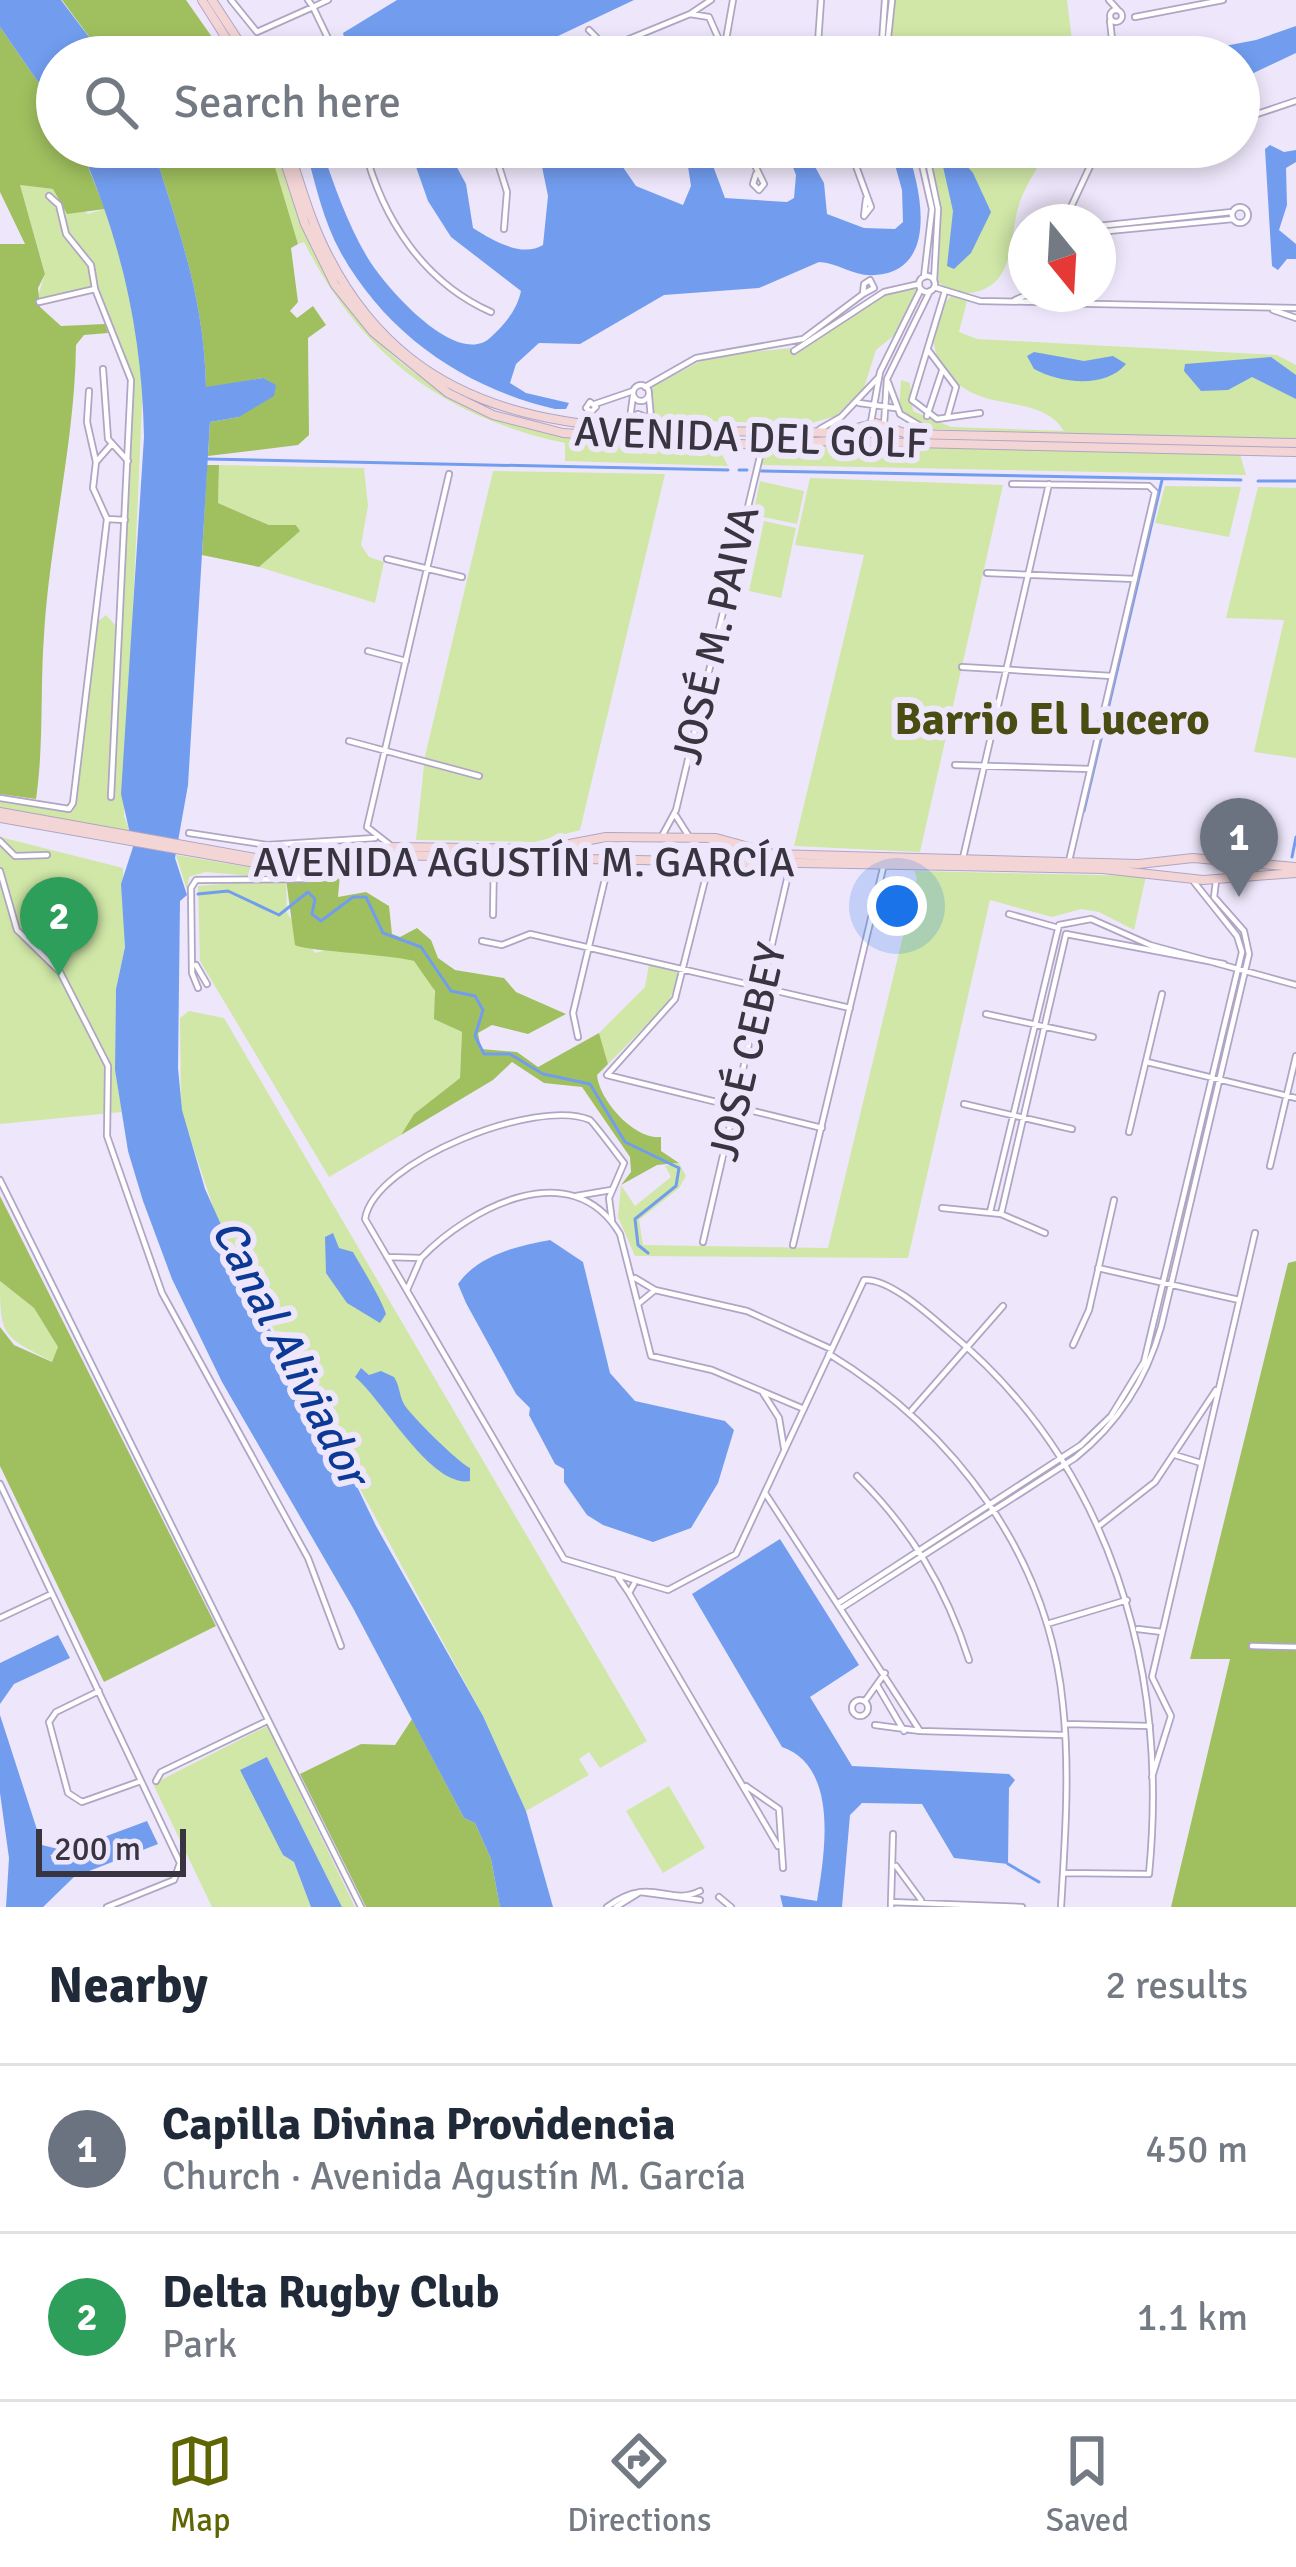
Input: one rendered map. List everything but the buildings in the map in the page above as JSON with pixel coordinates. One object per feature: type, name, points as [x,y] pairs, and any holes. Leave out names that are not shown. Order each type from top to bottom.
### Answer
[{"type":"main road","points":[[202,0],[225,36]]},
{"type":"main road","points":[[212,0],[235,36]]},
{"type":"main road","name":"AVENIDA DEL GOLF","points":[[291,168],[327,272],[363,321],[417,372],[468,404],[522,425],[640,423],[666,428],[844,432],[868,424],[901,434],[1296,447]]},
{"type":"main road","name":"AVENIDA DEL GOLF","points":[[293,168],[335,269],[368,316],[418,363],[470,395],[525,416],[616,427],[640,423],[749,444],[865,441],[1296,447]]},
{"type":"main road","points":[[865,441],[868,424]]},
{"type":"main road","points":[[881,442],[885,426]]},
{"type":"main road","points":[[749,444],[746,435],[752,430]]},
{"type":"main road","points":[[0,815],[184,850]]},
{"type":"main road","points":[[606,837],[601,848],[610,858]]},
{"type":"main road","name":"AVENIDA AGUSTÍN M. GARCÍA","points":[[184,850],[267,858],[396,847],[543,849],[606,837],[695,837],[789,858],[884,864],[1148,871],[1216,880],[1296,870]]},
{"type":"main road","points":[[695,837],[708,850],[705,860]]},
{"type":"main road","name":"AVENIDA AGUSTÍN M. GARCÍA","points":[[184,850],[261,864],[386,855],[1148,863],[1192,858],[1296,870]]},
{"type":"main road","points":[[1189,878],[1184,867],[1192,858]]},
{"type":"main road","points":[[1214,860],[1221,871],[1216,880]]},
{"type":"street","points":[[230,0],[256,32],[310,3],[328,0]]},
{"type":"street","points":[[641,36],[711,0]]},
{"type":"street","points":[[711,0],[710,17],[717,36]]},
{"type":"street","points":[[818,36],[821,0]]},
{"type":"street","points":[[885,36],[888,0]]},
{"type":"street","points":[[1108,0],[1120,16]]},
{"type":"street","points":[[1108,0],[1112,36]]},
{"type":"street","points":[[1110,17],[1135,17],[1223,0]]},
{"type":"street","points":[[726,36],[730,2]]},
{"type":"street","points":[[310,3],[326,36]]},
{"type":"street","points":[[690,14],[728,14]]},
{"type":"street","points":[[1110,17],[1120,16]]},
{"type":"street","points":[[1113,36],[1120,16]]},
{"type":"street","points":[[589,29],[596,36]]},
{"type":"street","points":[[1260,113],[1296,101]]},
{"type":"street","points":[[371,168],[382,200],[421,262],[453,291],[491,312]]},
{"type":"street","points":[[501,168],[506,184],[504,230]]},
{"type":"street","points":[[754,168],[756,174]]},
{"type":"street","points":[[856,168],[866,200]]},
{"type":"street","points":[[814,431],[856,402],[878,378],[924,277],[932,209],[925,168]]},
{"type":"street","points":[[868,424],[932,286],[937,196],[928,168]]},
{"type":"street","points":[[1072,204],[1088,168]]},
{"type":"street","points":[[49,196],[59,206],[66,234],[91,266],[94,290],[130,380],[111,797]]},
{"type":"street","points":[[1116,227],[1233,216]]},
{"type":"street","points":[[924,277],[932,286]]},
{"type":"street","points":[[794,351],[872,298],[920,286],[1008,302]]},
{"type":"street","points":[[39,302],[94,290]]},
{"type":"street","points":[[927,416],[912,395],[945,291]]},
{"type":"street","points":[[595,404],[647,393],[697,358],[803,339],[863,294]]},
{"type":"street","points":[[1116,305],[1296,308]]},
{"type":"street","points":[[1268,308],[1296,318]]},
{"type":"street","points":[[928,350],[956,387],[949,416]]},
{"type":"street","points":[[103,369],[111,446],[128,461]]},
{"type":"street","points":[[927,416],[942,371]]},
{"type":"street","points":[[878,378],[878,406],[885,426]]},
{"type":"street","points":[[887,379],[896,408],[916,427],[937,435]]},
{"type":"street","points":[[0,798],[69,809],[73,802],[106,519],[94,495],[89,391]]},
{"type":"street","points":[[640,423],[647,393]]},
{"type":"street","points":[[635,396],[647,393]]},
{"type":"street","points":[[635,396],[640,423]]},
{"type":"street","points":[[856,402],[896,408]]},
{"type":"street","points":[[927,416],[980,413]]},
{"type":"street","name":"JOSÉ M. PAIVA","points":[[660,837],[676,810],[756,460],[765,443]]},
{"type":"street","name":"JOSÉ M. PAIVA","points":[[749,444],[756,460]]},
{"type":"street","points":[[96,462],[111,446]]},
{"type":"street","points":[[375,838],[368,827],[449,474]]},
{"type":"street","points":[[1012,484],[1154,488],[1069,861]]},
{"type":"street","points":[[963,858],[1049,484]]},
{"type":"street","points":[[106,519],[125,520]]},
{"type":"street","points":[[387,560],[462,577]]},
{"type":"street","points":[[987,574],[1135,579]]},
{"type":"street","points":[[368,652],[406,661]]},
{"type":"street","points":[[962,667],[1112,676]]},
{"type":"street","points":[[349,740],[478,776]]},
{"type":"street","points":[[955,765],[1090,769]]},
{"type":"street","points":[[676,810],[677,824],[695,837]]},
{"type":"street","points":[[189,832],[267,845],[375,838],[396,847]]},
{"type":"street","points":[[0,841],[15,856],[47,855]]},
{"type":"street","points":[[194,959],[206,982],[197,986],[194,959],[193,882],[308,879],[318,871],[360,865],[386,855]]},
{"type":"street","points":[[493,915],[494,856]]},
{"type":"street","points":[[578,1037],[573,1012],[610,858]]},
{"type":"street","name":"JOSÉ CEBEY","points":[[703,1242],[789,858]]},
{"type":"street","points":[[705,860],[684,970],[672,1003],[607,1075],[822,1128]]},
{"type":"street","points":[[793,1245],[884,864]]},
{"type":"street","points":[[0,871],[17,930],[60,972],[108,1066],[107,1136],[162,1293],[308,1558],[341,1646]]},
{"type":"street","points":[[842,1604],[1064,1462],[1111,1416],[1137,1376],[1169,1283],[1250,946],[1243,929],[1189,878]]},
{"type":"street","points":[[1216,880],[1214,904],[1236,934],[1242,971]]},
{"type":"street","points":[[1009,914],[1057,928]]},
{"type":"street","points":[[1000,1214],[1057,928],[1069,920],[1091,919],[1135,941]]},
{"type":"street","points":[[1039,1025],[1070,931],[1069,920]]},
{"type":"street","points":[[1236,934],[1243,929]]},
{"type":"street","points":[[1070,931],[1135,941],[1296,985]]},
{"type":"street","points":[[482,941],[502,945],[530,934],[850,1009]]},
{"type":"street","points":[[1054,937],[1064,939]]},
{"type":"street","points":[[1129,1132],[1162,994]]},
{"type":"street","points":[[986,1014],[1093,1037]]},
{"type":"street","points":[[1270,1166],[1296,1056]]},
{"type":"street","points":[[1147,1062],[1296,1098]]},
{"type":"street","points":[[964,1104],[1072,1129]]},
{"type":"street","points":[[990,1212],[1018,1117]]},
{"type":"street","points":[[804,1409],[712,1370],[651,1357],[633,1276],[612,1221],[611,1190],[624,1163],[592,1122],[540,1120],[488,1129],[424,1156],[371,1199],[365,1219],[564,1559],[638,1582],[674,1590],[736,1554],[867,1278],[916,1306],[967,1347],[1012,1394],[1064,1462],[1100,1526],[1127,1600],[1144,1669],[1150,1726],[1148,1876],[1063,1873]]},
{"type":"street","points":[[0,1180],[361,1907]]},
{"type":"street","points":[[408,1294],[410,1273],[421,1258],[451,1228],[493,1205],[529,1195],[575,1196],[611,1190]]},
{"type":"street","points":[[575,1196],[612,1221]]},
{"type":"street","points":[[1072,1345],[1084,1326],[1114,1200]]},
{"type":"street","points":[[942,1208],[1000,1214],[1045,1233]]},
{"type":"street","points":[[1151,1780],[1172,1716],[1158,1691],[1154,1669],[1255,1233]]},
{"type":"street","points":[[386,1257],[421,1258]]},
{"type":"street","points":[[1098,1268],[1239,1300]]},
{"type":"street","points":[[633,1276],[656,1290],[730,1306],[830,1352],[910,1412],[993,1508],[1046,1624],[1065,1724],[1061,1907]]},
{"type":"street","points":[[638,1304],[656,1290]]},
{"type":"street","points":[[910,1412],[1003,1306]]},
{"type":"street","points":[[1100,1526],[1148,1489],[1219,1385]]},
{"type":"street","points":[[759,1389],[776,1412],[784,1452]]},
{"type":"street","points":[[782,1435],[790,1438]]},
{"type":"street","points":[[1175,1455],[1202,1463]]},
{"type":"street","points":[[857,1476],[922,1553],[950,1605],[969,1660]]},
{"type":"street","points":[[0,1484],[180,1874],[107,1907]]},
{"type":"street","points":[[765,1492],[842,1604],[920,1731]]},
{"type":"street","points":[[618,1577],[778,1846]]},
{"type":"street","points":[[629,1592],[638,1582]]},
{"type":"street","points":[[0,1620],[52,1593]]},
{"type":"street","points":[[1046,1624],[1127,1600]]},
{"type":"street","points":[[1135,1629],[1162,1632]]},
{"type":"street","points":[[1252,1646],[1296,1647]]},
{"type":"street","points":[[1144,1669],[1154,1669]]},
{"type":"street","points":[[865,1702],[885,1673]]},
{"type":"street","points":[[877,1685],[904,1730]]},
{"type":"street","points":[[99,1691],[56,1712],[50,1722],[68,1793],[82,1802],[141,1781]]},
{"type":"street","points":[[1148,1694],[1158,1691]]},
{"type":"street","points":[[156,1781],[161,1772],[267,1721]]},
{"type":"street","points":[[1065,1724],[1150,1726]]},
{"type":"street","points":[[875,1725],[920,1731],[1065,1735]]},
{"type":"street","points":[[741,1783],[779,1809],[783,1868]]},
{"type":"street","points":[[893,1834],[891,1905],[1022,1907]]},
{"type":"street","points":[[894,1861],[908,1889],[926,1903]]},
{"type":"street","points":[[1062,1887],[1074,1875]]},
{"type":"street","points":[[607,1907],[636,1889],[690,1901]]},
{"type":"street","points":[[690,1901],[700,1891]]},
{"type":"street","points":[[616,1907],[640,1892],[700,1900]]},
{"type":"street","points":[[718,1900],[727,1906]]},
{"type":"green space","points":[[62,0],[186,0],[211,36],[89,36]]},
{"type":"green space","points":[[895,0],[1067,0],[1071,36],[891,36]]},
{"type":"green space","points":[[0,27],[36,79],[36,168],[88,168],[105,209],[67,214],[53,189],[20,185],[45,274],[38,288],[40,307],[61,326],[105,324],[108,333],[84,335],[76,345],[47,598],[36,799],[0,794],[0,244],[25,244],[0,192]]},
{"type":"green space","points":[[160,168],[275,168],[298,244],[291,248],[298,302],[290,311],[297,318],[313,306],[326,325],[308,338],[309,435],[298,445],[208,456],[210,422],[239,417],[263,378],[206,388],[201,323]]},
{"type":"green space","points":[[275,168],[284,168],[308,238],[340,297],[387,350],[445,393],[476,410],[543,431],[717,445],[728,466],[565,461],[565,443],[481,416],[410,375],[351,317],[304,242],[298,244]]},
{"type":"green space","points":[[932,168],[1037,168],[1020,204],[1008,204],[1008,259],[997,280],[986,288],[960,293],[936,279],[940,206]]},
{"type":"green space","points":[[20,185],[53,189],[88,214],[105,209],[131,289],[143,381],[124,816],[131,834],[0,807],[0,801],[73,812],[97,622],[106,615],[115,625],[122,621],[132,379],[95,286],[37,300],[45,273]]},
{"type":"green space","points":[[914,285],[918,292],[897,333],[876,350],[864,388],[836,416],[808,424],[655,420],[652,387],[710,356],[803,347],[890,290]]},
{"type":"green space","points":[[951,296],[967,301],[959,332],[977,339],[1277,355],[1296,365],[1296,441],[929,429],[899,409],[901,380],[910,383],[913,411],[951,427],[1064,431],[1047,414],[977,395],[950,377],[933,337],[941,309]]},
{"type":"green space","points":[[839,444],[1240,454],[1246,475],[760,465],[765,448]]},
{"type":"green space","points":[[207,465],[219,465],[218,503],[269,525],[296,525],[300,531],[259,567],[202,555]]},
{"type":"green space","points":[[219,465],[364,468],[368,506],[361,545],[369,557],[384,562],[375,603],[259,567],[299,531],[297,525],[270,525],[218,503]]},
{"type":"green space","points":[[493,471],[665,474],[580,830],[535,842],[416,840],[425,756]]},
{"type":"green space","points":[[810,478],[1003,485],[920,852],[794,846],[864,555],[795,545]]},
{"type":"green space","points":[[760,481],[804,491],[797,524],[753,515]]},
{"type":"green space","points":[[1165,486],[1241,487],[1229,537],[1155,523]]},
{"type":"green space","points":[[1258,487],[1296,488],[1296,758],[1254,752],[1284,620],[1226,618]]},
{"type":"green space","points":[[764,521],[796,528],[781,598],[749,591]]},
{"type":"green space","points":[[0,837],[123,868],[125,947],[116,989],[115,1070],[122,1112],[0,1124]]},
{"type":"green space","points":[[176,855],[254,868],[379,859],[264,877],[205,872],[189,877],[187,890]]},
{"type":"green space","points":[[914,871],[1146,876],[1134,930],[1099,912],[1081,909],[1052,917],[990,900],[908,1258],[635,1256],[618,1217],[621,1185],[635,1206],[671,1177],[665,1166],[679,1163],[686,1176],[679,1188],[639,1220],[643,1245],[828,1248],[917,878]]},
{"type":"green space","points":[[340,875],[338,897],[366,892],[389,906],[392,934],[400,937],[417,928],[431,940],[438,958],[455,970],[504,978],[516,992],[566,1014],[528,1034],[492,1025],[478,1033],[481,1049],[517,1052],[538,1067],[599,1033],[608,1064],[597,1075],[604,1096],[629,1125],[661,1137],[661,1151],[679,1163],[657,1165],[621,1185],[631,1172],[630,1157],[582,1087],[544,1083],[512,1062],[493,1080],[401,1135],[414,1114],[460,1078],[462,1032],[434,1019],[435,991],[414,961],[295,945],[286,879],[307,882]]},
{"type":"green space","points":[[286,879],[287,913],[315,953],[374,949],[417,962],[431,980],[444,1021],[462,1032],[460,1078],[414,1114],[401,1135],[329,1177],[200,961],[198,886]]},
{"type":"green space","points":[[649,964],[681,971],[668,1003],[608,1064],[599,1033],[645,987]]},
{"type":"green space","points":[[189,1011],[224,1018],[647,1741],[600,1768],[589,1752],[579,1759],[589,1775],[526,1811],[483,1716],[222,1234],[181,1110],[180,1018]]},
{"type":"green space","points":[[0,1196],[216,1626],[104,1682],[0,1466],[0,1327],[14,1345],[52,1362],[58,1347],[34,1308],[0,1281]]},
{"type":"green space","points":[[1296,1261],[1296,1907],[1171,1907],[1230,1659],[1190,1659],[1288,1263]]},
{"type":"green space","points":[[0,1281],[34,1308],[58,1347],[53,1362],[8,1334],[1,1314]]},
{"type":"green space","points":[[412,1719],[464,1818],[475,1823],[491,1859],[500,1907],[366,1907],[300,1774],[361,1744],[395,1745]]},
{"type":"green space","points":[[267,1726],[355,1907],[342,1907],[267,1757],[282,1854],[294,1862],[311,1907],[212,1907],[153,1784]]},
{"type":"green space","points":[[669,1786],[705,1848],[663,1873],[626,1811]]},
{"type":"water","points":[[0,0],[61,0],[88,36],[36,36],[36,79],[0,27]]},
{"type":"water","points":[[397,0],[634,0],[558,36],[343,33]]},
{"type":"water","points":[[1296,26],[1296,53],[1260,70],[1260,39]]},
{"type":"water","points":[[1270,145],[1284,152],[1296,150],[1296,162],[1286,168],[1287,205],[1279,230],[1296,244],[1296,259],[1287,259],[1278,270],[1272,266],[1265,149]]},
{"type":"water","name":"Canal Aliviador","points":[[88,168],[160,168],[195,293],[206,387],[263,378],[276,385],[274,396],[239,417],[210,422],[188,785],[175,858],[187,895],[180,901],[182,1110],[205,1189],[263,1318],[324,1418],[376,1526],[483,1716],[526,1811],[553,1907],[500,1907],[491,1859],[475,1823],[464,1818],[353,1608],[222,1382],[172,1279],[128,1151],[115,1070],[116,989],[125,947],[121,884],[133,847],[121,794],[144,437],[134,325],[107,218]]},
{"type":"water","points":[[311,168],[329,168],[361,247],[407,306],[443,335],[477,344],[491,337],[510,316],[521,291],[451,237],[428,201],[416,168],[457,168],[466,184],[473,228],[526,250],[543,245],[548,196],[542,168],[624,168],[636,186],[683,205],[691,186],[688,168],[714,168],[725,198],[787,202],[794,198],[793,168],[816,168],[824,183],[827,214],[864,228],[895,229],[903,222],[896,168],[912,168],[920,224],[909,259],[896,270],[867,275],[819,262],[759,288],[664,295],[580,344],[539,343],[516,364],[510,383],[526,393],[569,403],[566,409],[555,409],[460,372],[405,333],[381,309],[341,253]]},
{"type":"water","points":[[943,168],[969,168],[991,212],[971,253],[954,269],[947,266],[953,211]]},
{"type":"water","points":[[1034,352],[1084,361],[1113,356],[1126,364],[1106,377],[1069,380],[1034,369],[1027,356]]},
{"type":"water","points":[[1271,357],[1296,375],[1296,399],[1252,377],[1228,390],[1201,391],[1184,371],[1185,364]]},
{"type":"water","points":[[333,1233],[339,1248],[353,1252],[376,1291],[386,1314],[380,1323],[347,1303],[326,1273],[325,1237]]},
{"type":"water","points":[[550,1240],[583,1262],[610,1373],[635,1401],[725,1421],[734,1430],[718,1483],[691,1528],[653,1542],[587,1515],[564,1482],[564,1469],[555,1464],[529,1415],[530,1408],[516,1394],[466,1303],[458,1284],[476,1266],[512,1249]]},
{"type":"water","points":[[361,1368],[369,1375],[381,1371],[394,1377],[408,1410],[470,1468],[470,1481],[455,1479],[424,1457],[355,1377]]},
{"type":"water","points":[[780,1539],[859,1665],[810,1697],[852,1766],[1009,1774],[1015,1780],[1009,1788],[1008,1864],[954,1858],[922,1804],[862,1803],[850,1815],[842,1907],[783,1907],[780,1895],[817,1901],[824,1836],[820,1792],[800,1757],[782,1747],[692,1594]]},
{"type":"water","points":[[58,1635],[70,1658],[14,1684],[0,1704],[0,1663]]},
{"type":"water","points":[[0,1715],[42,1845],[66,1851],[147,1821],[158,1844],[74,1877],[43,1907],[6,1907],[9,1858],[0,1793]]},
{"type":"water","points":[[267,1757],[342,1907],[311,1907],[294,1862],[283,1855],[240,1770]]},
{"type":"waterway","points":[[207,459],[728,470]]},
{"type":"waterway","points":[[739,470],[747,470]]},
{"type":"waterway","points":[[761,471],[1241,480]]},
{"type":"waterway","points":[[1084,811],[1162,480]]},
{"type":"waterway","points":[[1258,481],[1296,481]]},
{"type":"waterway","points":[[1292,857],[1296,837]]},
{"type":"waterway","points":[[198,894],[228,891],[279,915],[308,892],[315,899],[312,914],[321,921],[353,897],[366,897],[383,933],[421,947],[451,991],[475,996],[483,1010],[475,1036],[484,1054],[510,1054],[543,1074],[590,1084],[625,1142],[679,1168],[676,1186],[635,1219],[638,1245],[648,1253]]},
{"type":"waterway","points":[[1008,1864],[1039,1882]]},
{"type":"place","name":"Capilla Divina Providencia","points":[[1239,897]]},
{"type":"place","name":"Delta Rugby Club","points":[[59,976]]},
{"type":"district","name":"Barrio El Lucero","points":[[1052,719]]}]
